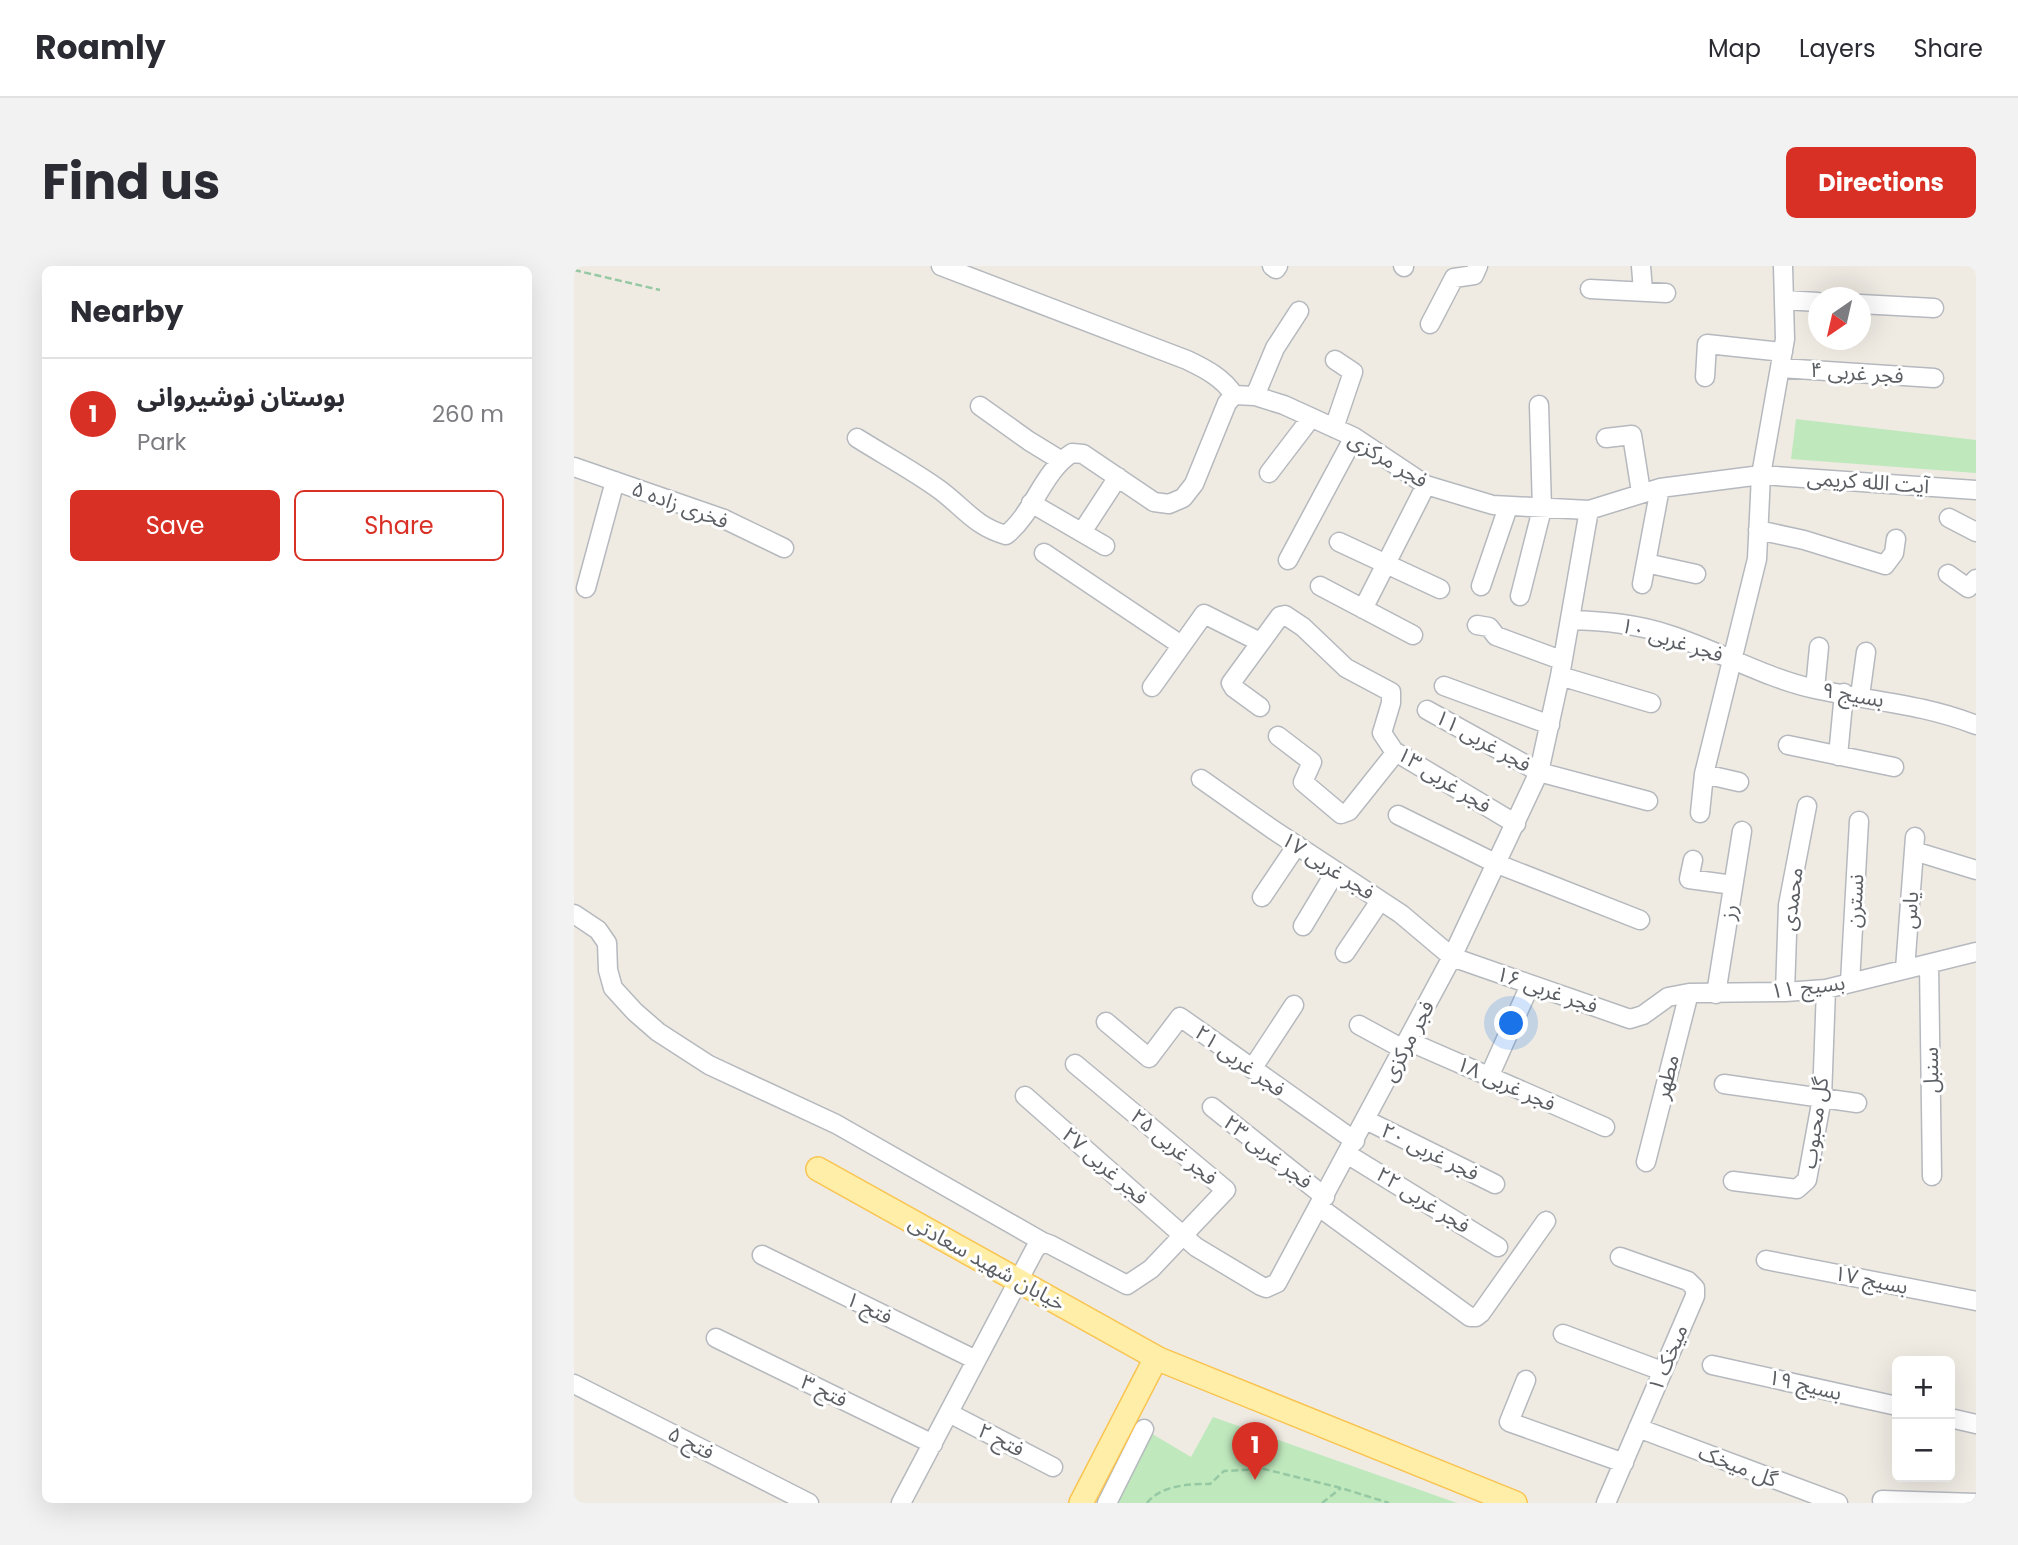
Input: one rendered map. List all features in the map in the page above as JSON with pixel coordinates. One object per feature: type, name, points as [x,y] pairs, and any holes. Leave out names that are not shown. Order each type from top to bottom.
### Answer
[{"type":"main road","name":"خیابان شهید سعادتی","points":[[818,1169],[1157,1358],[1516,1503]]},
{"type":"main road","points":[[1081,1503],[1157,1358]]},
{"type":"street","points":[[857,438],[939,490],[973,520],[990,531],[1006,535],[1018,526],[1060,460],[1072,453],[1083,454],[1154,502],[1169,505],[1184,498],[1194,484],[1227,403],[1234,396],[1220,380],[1187,360],[941,266]]},
{"type":"street","points":[[1430,324],[1454,278],[1474,275],[1478,266]]},
{"type":"street","points":[[1641,266],[1643,291]]},
{"type":"street","points":[[1700,813],[1704,774],[1757,559],[1761,475],[1782,360],[1783,266]]},
{"type":"street","points":[[1590,289],[1666,293]]},
{"type":"street","points":[[1784,300],[1808,301]]},
{"type":"street","points":[[1871,305],[1934,308]]},
{"type":"street","points":[[1255,396],[1275,348],[1299,311]]},
{"type":"street","name":"فجر غربی ۴","points":[[1705,377],[1707,344],[1782,360],[1934,379]]},
{"type":"street","points":[[1334,428],[1353,372],[1335,360]]},
{"type":"street","name":"فجر مرکزی","points":[[1234,396],[1255,396],[1284,405],[1354,437],[1426,485],[1493,505],[1589,509],[1660,488]]},
{"type":"street","points":[[1520,596],[1542,509],[1539,405]]},
{"type":"street","points":[[980,406],[1060,460]]},
{"type":"street","points":[[1269,473],[1311,418]]},
{"type":"street","points":[[1606,439],[1632,435],[1641,492]]},
{"type":"street","points":[[1288,560],[1354,437]]},
{"type":"street","name":"فخری زاده ۵","points":[[574,467],[724,519],[784,548]]},
{"type":"street","name":"آیت الله کریمی","points":[[1660,488],[1761,475],[1976,490]]},
{"type":"street","points":[[1082,532],[1118,477]]},
{"type":"street","points":[[586,589],[615,481]]},
{"type":"street","points":[[1363,609],[1426,485]]},
{"type":"street","points":[[1642,584],[1660,488]]},
{"type":"street","points":[[1031,503],[1105,546]]},
{"type":"street","points":[[1482,586],[1508,507]]},
{"type":"street","name":"فجر مرکزی","points":[[1184,1236],[1196,1247],[1266,1288],[1281,1278],[1452,957],[1539,772],[1589,509]]},
{"type":"street","points":[[1949,518],[1976,532]]},
{"type":"street","points":[[1758,530],[1804,540],[1885,565],[1894,553],[1896,540]]},
{"type":"street","points":[[1339,542],[1440,589]]},
{"type":"street","points":[[1044,553],[1181,645]]},
{"type":"street","points":[[1646,564],[1696,574]]},
{"type":"street","points":[[1948,574],[1968,588],[1976,579]]},
{"type":"street","points":[[1320,586],[1413,635]]},
{"type":"street","points":[[1152,687],[1204,614],[1259,642]]},
{"type":"street","name":"فجر غربی ۱۳","points":[[1260,707],[1231,684],[1259,642],[1280,616],[1284,615],[1303,627],[1346,668],[1391,692],[1391,703],[1382,733],[1396,752],[1516,824]]},
{"type":"street","name":"فجر غربی ۱۰","points":[[1570,620],[1610,621],[1641,626],[1733,659]]},
{"type":"street","points":[[1477,625],[1489,627],[1496,636],[1560,668],[1651,703]]},
{"type":"street","points":[[1815,689],[1819,647]]},
{"type":"street","points":[[1838,756],[1852,694],[1866,652]]},
{"type":"street","name":"بسیج ۹","points":[[1733,659],[1787,681],[1815,689],[1944,713],[1976,725]]},
{"type":"street","points":[[1444,686],[1550,725]]},
{"type":"street","name":"فجر غربی ۱۱","points":[[1427,710],[1539,772],[1648,801]]},
{"type":"street","points":[[1278,736],[1312,762],[1303,782],[1341,814],[1349,811],[1396,752]]},
{"type":"street","points":[[1788,746],[1894,767]]},
{"type":"street","points":[[1704,774],[1739,782]]},
{"type":"street","name":"فجر غربی ۱۷","points":[[1201,779],[1401,915],[1452,957]]},
{"type":"street","name":"محمدی","points":[[1785,992],[1788,905],[1807,806]]},
{"type":"street","points":[[1398,815],[1495,863],[1640,920]]},
{"type":"street","name":"نسترن","points":[[1850,982],[1859,821]]},
{"type":"street","name":"رز","points":[[1716,994],[1742,831]]},
{"type":"street","name":"یاس","points":[[1905,970],[1914,844],[1976,870]]},
{"type":"street","points":[[1262,897],[1297,845]]},
{"type":"street","points":[[1693,860],[1689,879],[1733,886]]},
{"type":"street","points":[[1303,926],[1336,871]]},
{"type":"street","points":[[1345,953],[1380,901]]},
{"type":"street","points":[[574,914],[598,930],[607,943],[608,970],[613,988],[658,1032],[709,1065],[836,1124],[1039,1245],[1127,1285],[1151,1269],[1184,1236]]},
{"type":"street","name":"بسیج ۱۱","points":[[1643,1015],[1662,1000],[1689,993],[1826,989],[1976,951]]},
{"type":"street","name":"فجر غربی ۱۶","points":[[1452,957],[1630,1019],[1643,1015]]},
{"type":"street","name":"سنبل","points":[[1930,964],[1932,1176]]},
{"type":"street","points":[[1489,1077],[1530,985]]},
{"type":"street","name":"گل محبوب","points":[[1733,1181],[1797,1189],[1807,1180],[1822,1098],[1826,989]]},
{"type":"street","name":"مطهر","points":[[1646,1161],[1689,993]]},
{"type":"street","points":[[1251,1069],[1294,1005]]},
{"type":"street","name":"فجر غربی ۲۱","points":[[1106,1022],[1149,1058],[1180,1017],[1351,1148]]},
{"type":"street","name":"فجر غربی ۱۸","points":[[1359,1025],[1605,1127]]},
{"type":"street","name":"فجر غربی ۲۵","points":[[1075,1064],[1226,1190],[1184,1236]]},
{"type":"street","points":[[1724,1084],[1857,1102]]},
{"type":"street","name":"فجر غربی ۲۷","points":[[1025,1096],[1184,1236]]},
{"type":"street","name":"فجر غربی ۲۳","points":[[1212,1107],[1322,1202],[1470,1317],[1476,1317],[1480,1313],[1546,1221]]},
{"type":"street","name":"فجر غربی ۲۰","points":[[1366,1120],[1495,1184]]},
{"type":"street","name":"فجر غربی ۲۲","points":[[1351,1148],[1498,1247]]},
{"type":"street","points":[[904,1502],[976,1360],[1039,1245]]},
{"type":"street","name":"فتح ۱","points":[[762,1255],[976,1360]]},
{"type":"street","name":"میخک ۱","points":[[1606,1503],[1695,1296],[1695,1288],[1688,1281],[1620,1257]]},
{"type":"street","name":"بسیج ۱۷","points":[[1766,1260],[1976,1301]]},
{"type":"street","points":[[1563,1334],[1662,1371]]},
{"type":"street","name":"فتح ۳","points":[[716,1338],[933,1444]]},
{"type":"street","name":"بسیج ۱۹","points":[[1712,1365],[1892,1405]]},
{"type":"street","points":[[1526,1380],[1509,1422],[1623,1463]]},
{"type":"street","name":"فتح ۵","points":[[574,1384],[809,1503]]},
{"type":"street","name":"فتح ۲","points":[[949,1413],[1053,1466]]},
{"type":"street","points":[[1954,1419],[1976,1424]]},
{"type":"street","name":"گل میخک","points":[[1638,1428],[1838,1503]]},
{"type":"street","points":[[1107,1503],[1144,1429]]},
{"type":"street","points":[[1882,1500],[1976,1503]]},
{"type":"path","points":[[574,270],[660,290]]},
{"type":"path","points":[[1147,1503],[1154,1494],[1188,1484],[1210,1484],[1224,1471],[1264,1469],[1389,1503]]},
{"type":"path","points":[[1322,1503],[1340,1488]]},
{"type":"green space","points":[[1796,419],[1976,440],[1976,473],[1791,459]]},
{"type":"green space","points":[[1213,1417],[1457,1503],[1107,1503],[1144,1429],[1191,1457]]},
{"type":"place","name":"بوستان نوشیروانی","points":[[1255,1480]]}]
